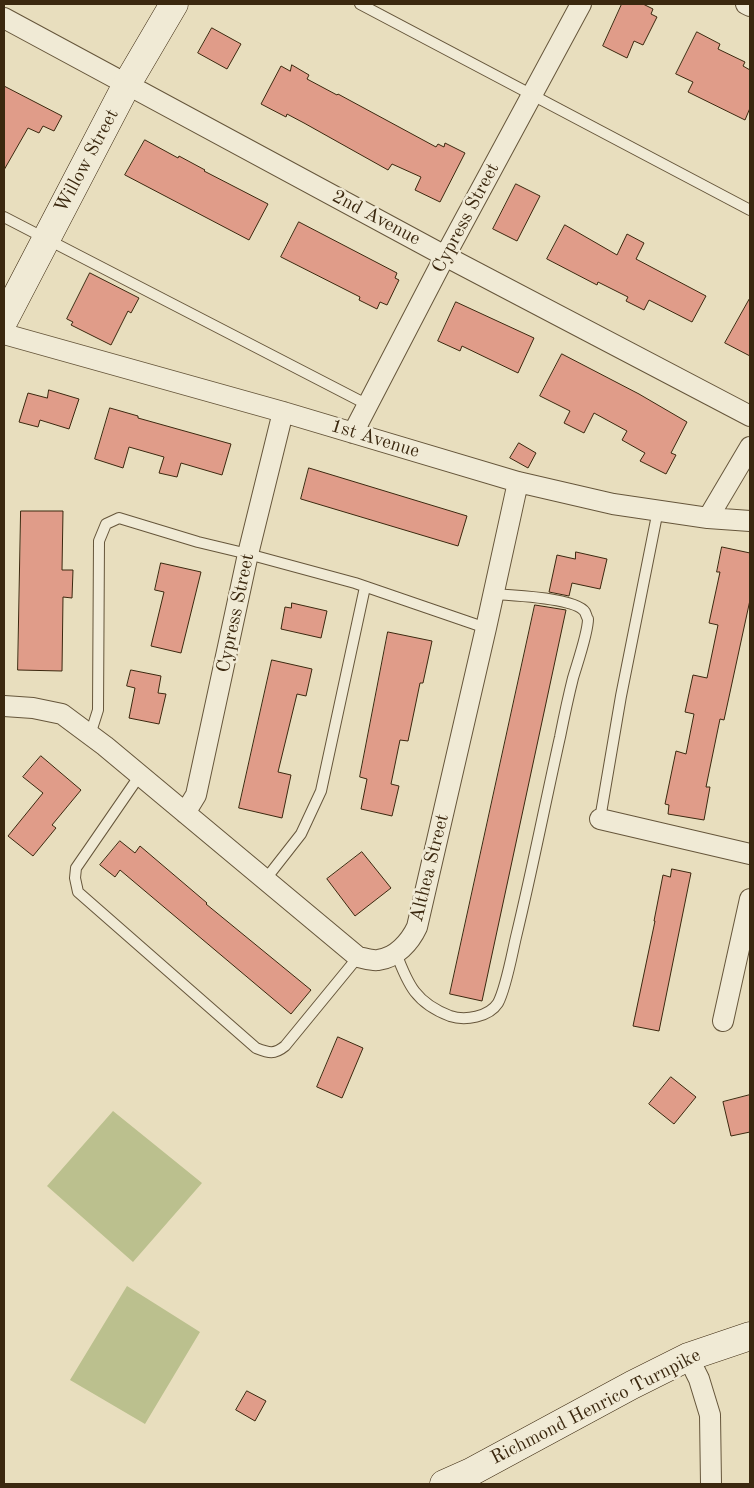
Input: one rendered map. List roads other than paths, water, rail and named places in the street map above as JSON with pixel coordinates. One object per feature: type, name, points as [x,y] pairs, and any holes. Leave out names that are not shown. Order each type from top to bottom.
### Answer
[{"type":"street","name":"Willow Street","points":[[4,320],[127,84],[174,4]]},
{"type":"street","name":"Cypress Street","points":[[353,433],[445,256],[581,4]]},
{"type":"street","points":[[746,4],[750,6]]},
{"type":"street","name":"2nd Avenue","points":[[4,18],[445,256],[750,416]]},
{"type":"street","name":"1st Avenue","points":[[4,334],[283,412],[518,482],[613,504],[708,518],[750,520]]},
{"type":"street","name":"Cypress Street","points":[[185,813],[196,795],[248,554],[283,412]]},
{"type":"street","points":[[708,518],[750,447]]},
{"type":"street","name":"Althea Street","points":[[396,953],[410,940],[417,927],[518,482]]},
{"type":"street","points":[[4,706],[33,708],[62,714],[140,775],[358,957],[379,960],[396,953]]},
{"type":"street","points":[[600,819],[750,854]]},
{"type":"street","points":[[723,1021],[750,899]]},
{"type":"street","name":"Richmond Henrico Turnpike","points":[[444,1484],[480,1467],[688,1357],[750,1336]]},
{"type":"street","points":[[688,1357],[706,1398],[710,1415],[711,1484]]},
{"type":"lane","points":[[360,4],[750,210]]},
{"type":"lane","points":[[4,217],[368,405]]},
{"type":"lane","points":[[600,819],[623,686],[658,510]]},
{"type":"lane","points":[[90,735],[98,710],[99,541],[106,524],[119,518],[198,542],[365,586],[486,628]]},
{"type":"lane","points":[[265,880],[301,834],[321,791],[365,586]]},
{"type":"lane","points":[[396,953],[406,980],[421,1000],[438,1011],[456,1018],[475,1017],[490,1012],[498,1002],[521,918],[567,704],[588,618],[583,610],[548,598],[494,594]]},
{"type":"lane","points":[[140,775],[76,868],[75,878],[78,892],[256,1048],[266,1052],[278,1052],[285,1046],[358,957]]}]
